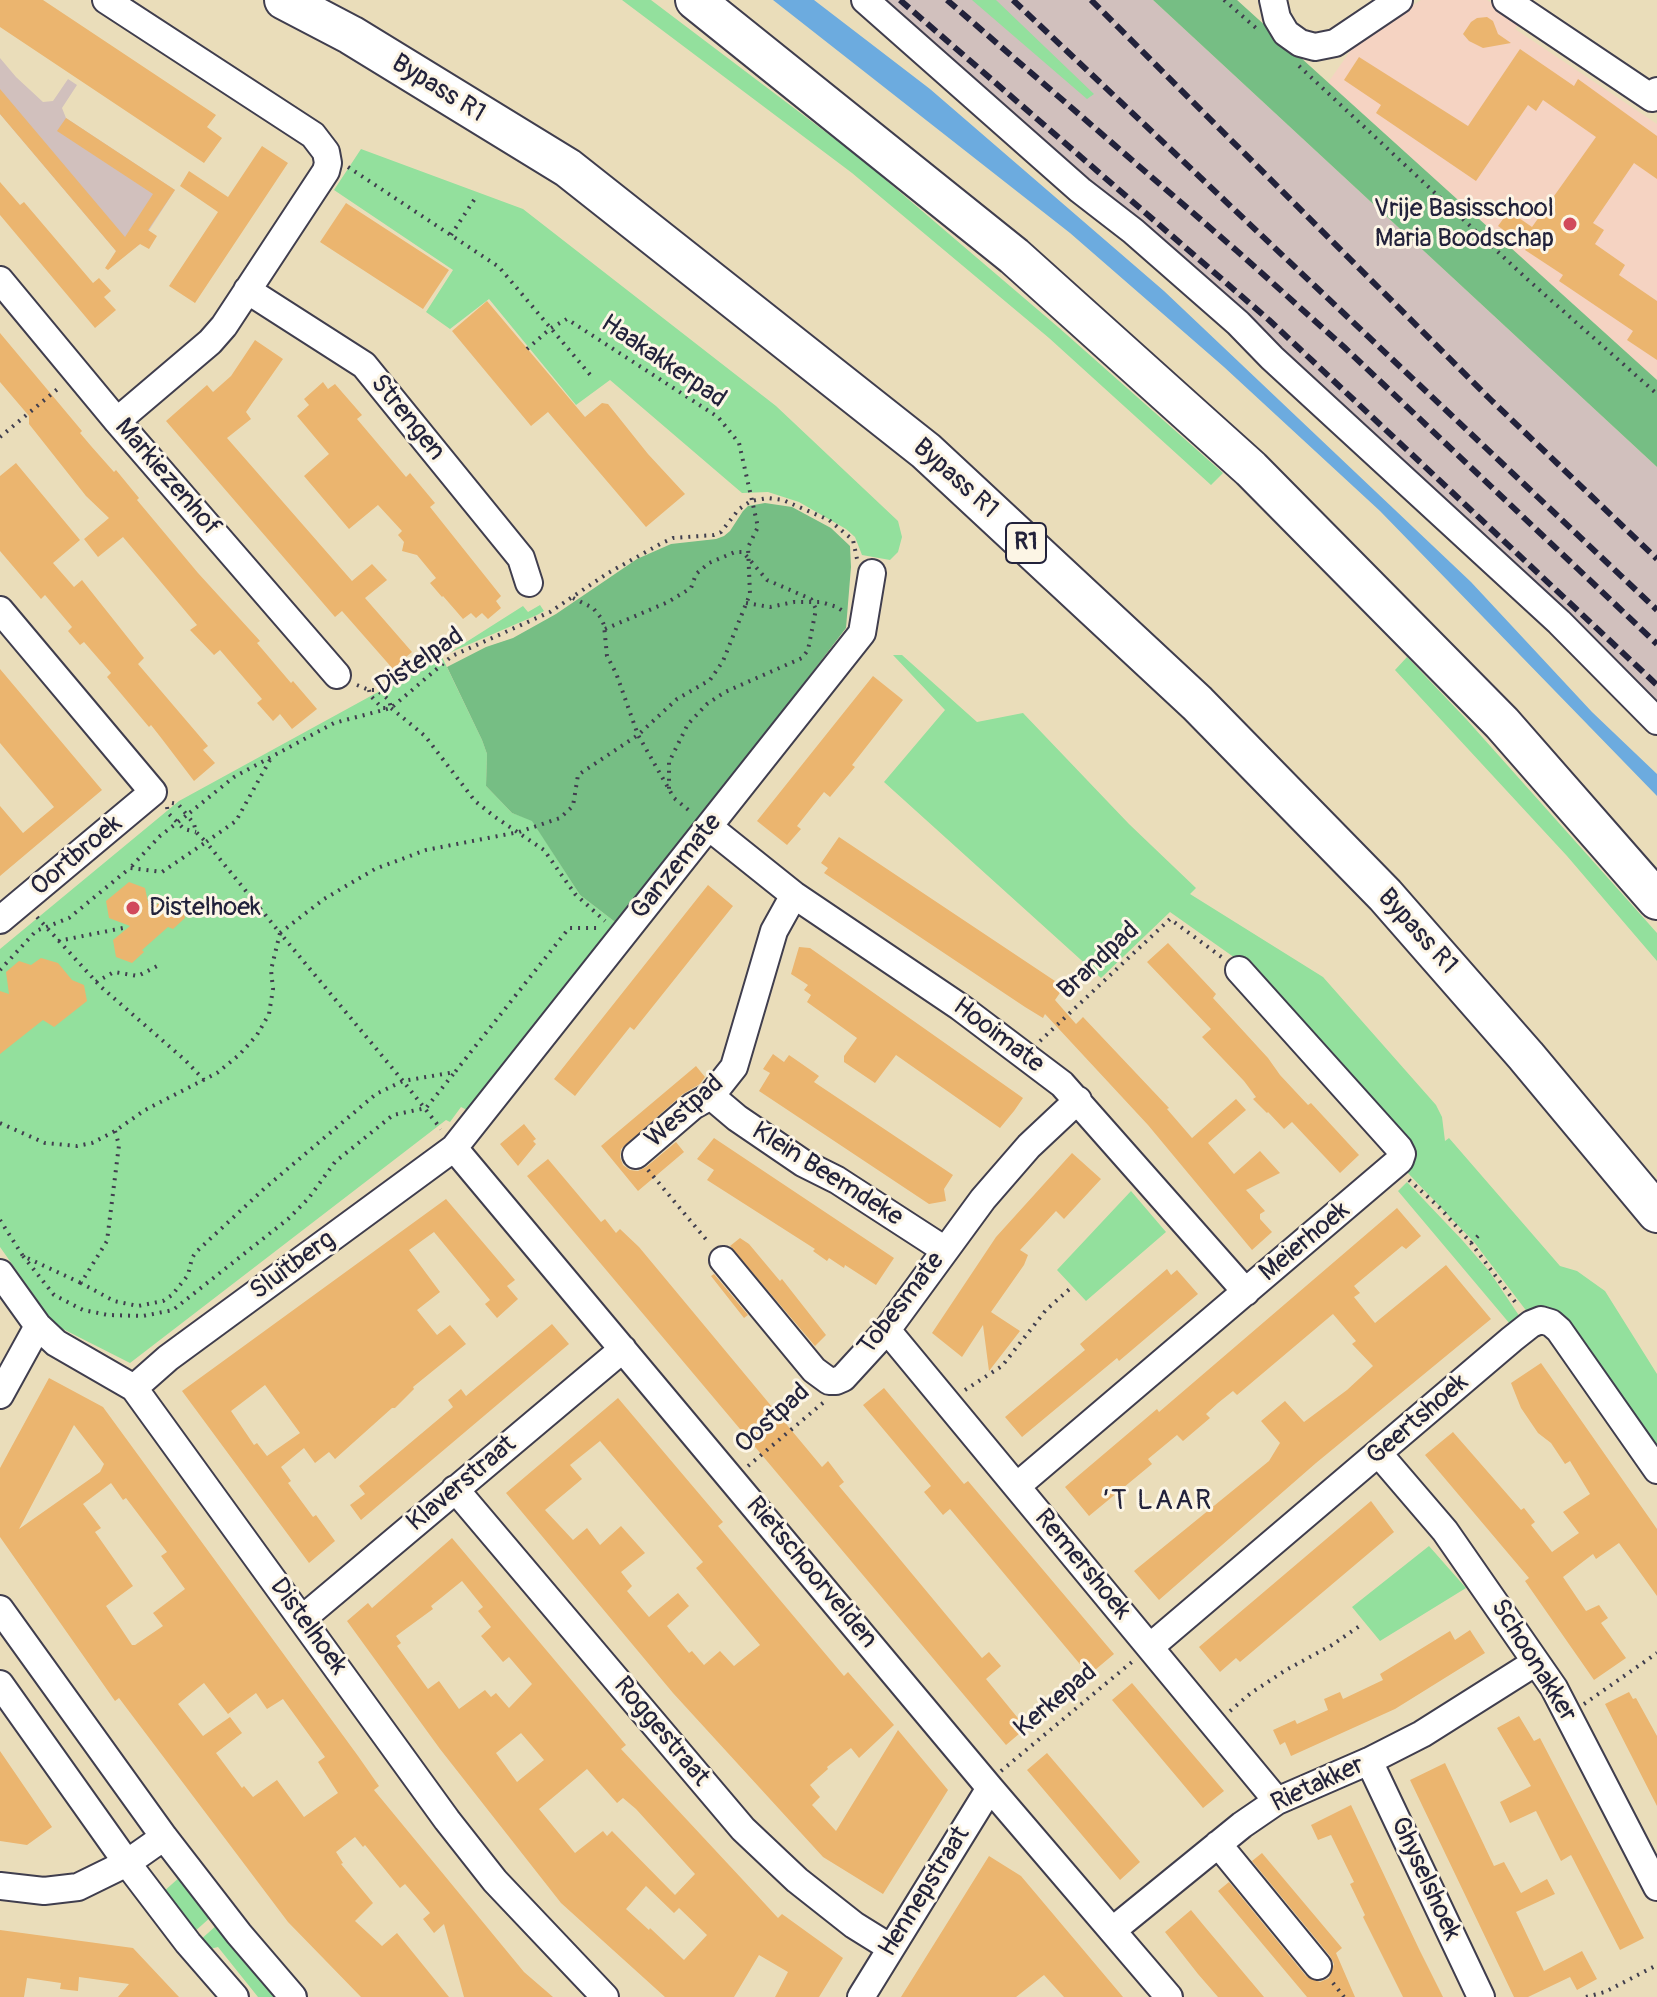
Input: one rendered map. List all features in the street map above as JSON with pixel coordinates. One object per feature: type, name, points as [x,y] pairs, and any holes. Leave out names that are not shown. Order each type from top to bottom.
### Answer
[{"type":"highway","name":"Bypass R1","points":[[284,0],[351,35],[568,168],[926,451],[1197,703],[1385,895],[1526,1056],[1657,1213]]},
{"type":"highway","points":[[695,0],[1014,256],[1251,469],[1502,723],[1657,900]]},
{"type":"street","points":[[106,0],[313,135],[326,152],[326,171],[224,326],[210,342],[117,421]]},
{"type":"street","points":[[865,0],[1087,196],[1133,231],[1238,323],[1272,358],[1559,622],[1657,721]]},
{"type":"street","points":[[1273,0],[1277,18],[1286,33],[1300,43],[1315,47],[1335,43],[1399,0]]},
{"type":"street","points":[[1506,0],[1654,94]]},
{"type":"street","name":"Markiezenhof","points":[[0,280],[117,421],[337,675]]},
{"type":"street","name":"Strengen","points":[[247,290],[364,365],[521,558],[529,583]]},
{"type":"street","name":"Ganzemate","points":[[454,1148],[862,633],[864,570]]},
{"type":"street","points":[[0,610],[160,797]]},
{"type":"street","name":"Oortbroek","points":[[0,920],[160,797]]},
{"type":"street","name":"Hooimate","points":[[709,827],[794,895],[960,1007],[1062,1084],[1246,1292]]},
{"type":"street","name":"Westpad","points":[[636,1155],[693,1106],[711,1096],[734,1067],[774,931],[794,895]]},
{"type":"street","points":[[1239,970],[1399,1148],[1402,1154],[1395,1166]]},
{"type":"street","name":"Klein Beemdeke","points":[[711,1096],[737,1118],[803,1163],[837,1180],[945,1250]]},
{"type":"street","name":"Tobesmate","points":[[829,1381],[843,1378],[887,1330],[983,1199],[1078,1100]]},
{"type":"street","name":"Rietschoorvelden","points":[[454,1148],[1169,1997]]},
{"type":"street","name":"Sluitberg","points":[[134,1388],[168,1358],[454,1148]]},
{"type":"street","name":"Meierhoek","points":[[1017,1486],[1395,1166]]},
{"type":"street","points":[[723,1260],[814,1370],[829,1381]]},
{"type":"street","name":"Distelhoek","points":[[0,1273],[38,1326],[56,1343],[134,1388],[447,1820],[495,1881],[605,1997]]},
{"type":"street","points":[[1531,1324],[1541,1320],[1559,1330],[1657,1470]]},
{"type":"street","name":"Geertshoek","points":[[1150,1647],[1531,1324]]},
{"type":"street","points":[[0,1395],[38,1326]]},
{"type":"street","name":"Remershoek","points":[[887,1330],[1277,1801]]},
{"type":"street","name":"Klaverstraat","points":[[302,1619],[623,1349]]},
{"type":"street","name":"Schoonakker","points":[[1379,1454],[1445,1531],[1536,1662],[1569,1715],[1657,1887]]},
{"type":"street","name":"Roggestraat","points":[[455,1489],[743,1829],[797,1880],[854,1925],[891,1948]]},
{"type":"street","points":[[0,1609],[164,1837],[239,1934],[293,1997]]},
{"type":"street","name":"Rietakker","points":[[1113,1930],[1218,1844],[1277,1801],[1422,1734],[1536,1662]]},
{"type":"street","points":[[0,1684],[127,1863],[188,1943],[235,1997]]},
{"type":"street","name":"Ghyselshoek","points":[[1369,1761],[1481,1997]]},
{"type":"street","name":"Hennepstraat","points":[[861,1997],[990,1788]]},
{"type":"street","points":[[0,1886],[44,1891],[78,1887],[127,1863],[164,1837]]},
{"type":"street","points":[[1218,1844],[1318,1966]]},
{"type":"path","points":[[1224,0],[1266,37]]},
{"type":"path","points":[[1288,57],[1527,279],[1657,394]]},
{"type":"path","points":[[326,152],[499,267],[592,377]]},
{"type":"path","points":[[451,235],[476,197]]},
{"type":"path","name":"Haakakkerpad","points":[[280,933],[324,899],[375,869],[426,850],[519,832],[560,818],[573,806],[578,775],[638,735],[677,699],[710,680],[723,661],[750,594],[748,547],[758,527],[739,443],[718,417],[567,319],[551,328]]},
{"type":"path","points":[[527,349],[551,328]]},
{"type":"path","points":[[0,437],[78,373]]},
{"type":"path","points":[[751,501],[768,498],[783,500],[829,520],[853,540],[864,570]]},
{"type":"path","name":"Distelpad","points":[[0,967],[36,931],[69,918],[130,868],[177,822],[234,777],[334,723],[391,708],[452,656],[529,623],[662,543],[673,538],[714,535],[751,501]]},
{"type":"path","points":[[605,629],[668,602],[691,588],[696,574],[709,563],[735,552],[743,552],[767,580],[812,602],[816,609],[808,650],[802,658],[745,682],[707,704],[688,724],[669,762],[669,791]]},
{"type":"path","points":[[573,598],[593,608],[601,618],[607,656],[638,735],[669,791],[709,827]]},
{"type":"path","points":[[746,603],[770,607],[812,602],[837,607],[852,619],[850,649]]},
{"type":"path","points":[[0,1220],[54,1295],[83,1310],[108,1315],[143,1316],[173,1310],[288,1219],[308,1199],[335,1162],[393,1115],[426,1108],[569,928],[593,929],[611,925],[575,894],[544,850],[475,801],[425,736],[391,708],[389,700],[377,690],[369,690],[337,675]]},
{"type":"path","points":[[369,690],[382,708],[391,708]]},
{"type":"path","points":[[130,868],[162,872],[236,821],[273,756]]},
{"type":"path","points":[[160,797],[178,804],[194,824],[196,832],[426,1108],[454,1148]]},
{"type":"path","points":[[160,797],[168,813],[184,829],[196,832]]},
{"type":"path","name":"Brandpad","points":[[1024,1056],[1170,919],[1239,970]]},
{"type":"path","points":[[45,927],[96,982],[204,1080]]},
{"type":"path","points":[[58,941],[123,928]]},
{"type":"path","points":[[0,1123],[61,1146],[92,1143],[145,1110],[204,1080],[239,1055],[257,1035],[269,1014],[273,989],[271,970],[280,933]]},
{"type":"path","points":[[96,982],[114,972],[138,976],[159,965]]},
{"type":"path","points":[[23,1256],[114,1301],[138,1306],[163,1301],[180,1286],[196,1252],[265,1188],[376,1094],[403,1081],[455,1072]]},
{"type":"path","points":[[81,1283],[107,1241],[119,1145],[115,1131]]},
{"type":"path","name":"Westpad","points":[[636,1155],[723,1260]]},
{"type":"path","points":[[1395,1166],[1440,1208],[1471,1243],[1531,1324]]},
{"type":"path","points":[[1471,1243],[1479,1235]]},
{"type":"path","points":[[946,1402],[1002,1366],[1046,1310],[1073,1286]]},
{"type":"path","name":"Oostpad","points":[[733,1479],[827,1400],[829,1381]]},
{"type":"path","points":[[1215,1724],[1251,1693],[1361,1625]]},
{"type":"path","name":"Kerkepad","points":[[990,1788],[1002,1769],[1150,1647]]},
{"type":"path","points":[[1569,1715],[1657,1653]]},
{"type":"path","points":[[1586,1997],[1605,1992],[1657,1965]]},
{"type":"shaded area","points":[[875,0],[1153,0],[1657,467],[1657,712]]},
{"type":"shaded area","name":"Vrije Basisschool Maria Boodschap","points":[[1421,0],[1487,0],[1520,22],[1515,29],[1657,124],[1657,380],[1327,84],[1358,40]]},
{"type":"shaded area","points":[[0,58],[43,102],[53,101],[68,79],[77,85],[62,108],[66,118],[175,190],[140,244],[122,258],[0,114]]},
{"type":"green space","points":[[622,0],[651,0],[860,158],[1223,473],[1211,485],[1049,338],[852,173]]},
{"type":"green space","points":[[972,0],[996,0],[1094,94],[1087,99]]},
{"type":"green space","points":[[1153,0],[1237,0],[1657,380],[1657,467]]},
{"type":"green space","points":[[361,149],[523,209],[776,406],[898,521],[902,537],[898,552],[890,560],[862,555],[855,537],[846,529],[799,502],[768,492],[742,493],[610,380],[576,405],[489,299],[450,329],[426,312],[453,270],[334,190]]},
{"type":"green space","points":[[765,503],[792,507],[831,528],[850,546],[846,628],[619,925],[580,895],[532,821],[512,813],[486,786],[487,754],[447,667],[486,647],[513,638],[556,614],[637,559],[671,544],[724,536],[748,506]]},
{"type":"green space","points":[[540,605],[544,611],[537,615],[449,653],[523,606],[528,612]]},
{"type":"green space","points":[[893,655],[902,655],[977,722],[1023,713],[1129,824],[1196,888],[1190,894],[1323,977],[1436,1105],[1442,1117],[1445,1141],[1449,1138],[1560,1266],[1577,1271],[1605,1291],[1657,1374],[1657,1456],[1561,1317],[1549,1307],[1542,1306],[1528,1313],[1474,1242],[1405,1170],[1245,965],[1170,912],[1101,978],[884,782],[945,710]]},
{"type":"green space","points":[[442,657],[487,754],[486,786],[512,813],[532,820],[580,895],[619,925],[471,1112],[461,1107],[450,1122],[446,1120],[130,1363],[55,1325],[0,1247],[0,949],[179,801]]},
{"type":"green space","points":[[1407,657],[1657,933],[1657,961],[1567,856],[1395,670]]},
{"type":"green space","points":[[1407,1182],[1489,1271],[1520,1317],[1510,1324],[1398,1191]]},
{"type":"green space","points":[[1131,1191],[1166,1232],[1086,1301],[1057,1270]]},
{"type":"green space","points":[[1429,1546],[1466,1588],[1380,1641],[1352,1607]]},
{"type":"green space","points":[[181,1876],[212,1916],[193,1933],[162,1893]]},
{"type":"green space","points":[[218,1924],[281,1997],[258,1997],[218,1947],[206,1950],[198,1942]]},
{"type":"water","points":[[773,0],[814,0],[930,89],[1164,291],[1471,582],[1592,712],[1657,774],[1657,796],[1380,511],[1224,367],[1070,233]]},
{"type":"building","points":[[0,0],[43,0],[216,115],[207,127],[222,138],[204,163],[0,27]]},
{"type":"building","points":[[1487,17],[1493,21],[1498,34],[1511,43],[1483,48],[1469,41],[1463,34],[1471,22]]},
{"type":"building","points":[[1520,49],[1574,86],[1578,79],[1657,136],[1657,179],[1634,163],[1593,223],[1604,230],[1595,244],[1625,265],[1619,275],[1657,301],[1657,360],[1627,340],[1633,331],[1559,281],[1563,275],[1525,250],[1527,247],[1498,226],[1509,211],[1532,227],[1596,137],[1543,100],[1536,111],[1528,105],[1476,181],[1376,113],[1381,105],[1344,80],[1359,57],[1468,126]]},
{"type":"building","points":[[0,89],[125,237],[153,194],[57,131],[66,118],[175,190],[148,230],[157,236],[149,249],[140,244],[108,270],[105,268],[116,251],[0,114]]},
{"type":"building","points":[[262,146],[288,163],[195,303],[169,286],[218,212],[180,186],[189,171],[228,197]]},
{"type":"building","points":[[0,182],[20,205],[24,202],[93,283],[99,278],[111,291],[104,297],[116,310],[95,328],[0,215]]},
{"type":"building","points":[[346,203],[449,270],[423,309],[320,242]]},
{"type":"building","points":[[487,301],[585,417],[602,403],[608,404],[685,494],[646,527],[548,412],[531,426],[452,331]]},
{"type":"building","points":[[0,333],[198,573],[260,641],[257,643],[317,709],[292,729],[280,714],[273,721],[257,703],[262,699],[220,650],[214,655],[190,630],[197,625],[123,537],[98,557],[84,539],[109,518],[86,496],[29,424],[29,416],[0,382]]},
{"type":"building","points":[[255,340],[283,359],[246,412],[251,419],[227,438],[352,581],[372,564],[387,580],[365,598],[412,652],[406,657],[414,667],[400,677],[342,611],[335,617],[166,421],[207,385],[213,392],[231,376]]},
{"type":"building","points":[[323,382],[328,389],[335,384],[362,415],[357,419],[406,477],[410,473],[435,503],[430,507],[501,596],[496,601],[501,608],[488,619],[482,613],[476,618],[471,613],[463,619],[430,583],[436,578],[417,555],[402,551],[404,542],[398,535],[402,531],[378,505],[349,529],[304,476],[329,454],[297,416],[309,405],[304,399]]},
{"type":"building","points":[[16,463],[80,540],[53,563],[74,587],[82,580],[144,658],[138,664],[208,746],[203,750],[215,763],[194,781],[151,725],[149,727],[107,677],[111,673],[84,642],[80,645],[68,631],[72,627],[45,595],[41,599],[0,551],[0,476]]},
{"type":"building","points":[[0,669],[102,790],[0,876],[0,806],[23,833],[54,807],[0,743]]},
{"type":"building","points":[[873,676],[903,700],[852,765],[855,767],[830,797],[824,792],[797,826],[801,829],[787,845],[757,821]]},
{"type":"building","points":[[839,837],[1064,987],[1055,1000],[1076,1024],[1083,1017],[1169,1108],[1192,1138],[1236,1099],[1246,1110],[1208,1143],[1234,1174],[1260,1151],[1280,1173],[1246,1190],[1265,1211],[1260,1214],[1260,1219],[1272,1232],[1252,1250],[1148,1125],[1045,1014],[1043,1018],[1025,1007],[824,873],[828,868],[821,863]]},
{"type":"building","points":[[129,882],[145,888],[150,911],[165,897],[183,904],[185,918],[173,929],[168,927],[132,963],[116,957],[113,940],[130,926],[109,918],[106,901]]},
{"type":"building","points":[[708,885],[733,906],[634,1030],[630,1027],[575,1096],[554,1079]]},
{"type":"building","points":[[1168,943],[1216,994],[1213,998],[1280,1075],[1359,1155],[1340,1173],[1292,1122],[1284,1129],[1267,1113],[1253,1099],[1256,1097],[1244,1081],[1202,1037],[1211,1029],[1147,962]]},
{"type":"building","points":[[799,947],[810,948],[1023,1098],[1000,1128],[896,1055],[875,1083],[844,1062],[844,1056],[857,1038],[807,1002],[811,995],[804,990],[808,985],[791,974]]},
{"type":"building","points":[[41,958],[58,963],[72,980],[84,985],[87,1001],[54,1027],[43,1020],[0,1054],[0,991],[9,994],[6,972],[19,961],[31,965]]},
{"type":"building","points":[[773,1054],[784,1062],[789,1055],[819,1076],[814,1082],[953,1175],[944,1189],[946,1201],[929,1204],[759,1091],[770,1073],[763,1069]]},
{"type":"building","points":[[696,1066],[705,1077],[700,1084],[683,1094],[621,1149],[623,1165],[638,1171],[676,1142],[684,1152],[638,1191],[601,1146]]},
{"type":"building","points":[[524,1124],[536,1139],[533,1141],[536,1144],[518,1166],[500,1144]]},
{"type":"building","points":[[714,1138],[894,1258],[876,1285],[845,1265],[844,1268],[829,1258],[827,1261],[813,1251],[815,1249],[707,1180],[714,1170],[697,1159]]},
{"type":"building","points":[[1072,1153],[1101,1179],[1064,1219],[1056,1211],[1020,1250],[1028,1255],[1024,1265],[991,1312],[1020,1331],[989,1371],[983,1325],[962,1357],[932,1333],[996,1237]]},
{"type":"building","points":[[548,1159],[601,1222],[605,1219],[616,1233],[620,1229],[639,1247],[822,1467],[828,1461],[844,1482],[839,1486],[982,1658],[989,1652],[1001,1666],[986,1679],[1026,1728],[1006,1745],[527,1176]]},
{"type":"building","points":[[446,1199],[515,1280],[507,1286],[518,1299],[497,1318],[485,1304],[490,1300],[434,1232],[409,1250],[440,1292],[417,1310],[437,1335],[450,1325],[466,1344],[413,1387],[395,1408],[335,1459],[329,1452],[315,1463],[304,1448],[281,1467],[291,1481],[288,1483],[335,1541],[309,1563],[182,1391]],"holes":[[[265,1385],[300,1433],[267,1456],[257,1443],[254,1445],[231,1411]]]},
{"type":"building","points":[[1397,1208],[1421,1236],[1406,1249],[1402,1246],[1354,1286],[1360,1293],[1354,1297],[1375,1323],[1446,1265],[1491,1319],[1316,1463],[1159,1600],[1134,1571],[1269,1461],[1280,1443],[1261,1421],[1285,1401],[1304,1422],[1373,1366],[1352,1344],[1356,1341],[1333,1314],[1237,1395],[1233,1391],[1218,1403],[1206,1414],[1210,1418],[1183,1441],[1177,1435],[1148,1459],[1152,1464],[1089,1516],[1065,1487],[1157,1409],[1159,1412]]},
{"type":"building","points":[[740,1238],[749,1244],[780,1281],[782,1279],[826,1335],[815,1346],[730,1246]]},
{"type":"building","points":[[1167,1269],[1171,1275],[1177,1270],[1198,1294],[1022,1437],[1005,1417],[1085,1350],[1080,1344]]},
{"type":"building","points":[[714,1274],[748,1315],[744,1318],[711,1276]]},
{"type":"building","points":[[552,1324],[569,1344],[361,1520],[350,1505],[365,1494],[359,1486],[453,1407],[448,1400],[461,1389],[466,1396]]},
{"type":"building","points":[[1541,1363],[1657,1529],[1657,1596],[1619,1543],[1596,1559],[1593,1554],[1563,1577],[1586,1611],[1599,1605],[1608,1618],[1601,1623],[1626,1658],[1594,1680],[1525,1581],[1529,1578],[1425,1455],[1453,1432],[1521,1510],[1524,1508],[1535,1522],[1531,1525],[1552,1552],[1579,1533],[1563,1512],[1590,1494],[1570,1461],[1565,1464],[1551,1443],[1538,1433],[1521,1408],[1511,1383]]},
{"type":"building","points":[[49,1378],[103,1407],[358,1756],[379,1786],[374,1790],[524,1972],[553,1997],[464,1997],[444,1924],[434,1933],[423,1919],[430,1913],[405,1884],[400,1888],[355,1837],[336,1852],[341,1864],[373,1903],[355,1921],[382,1946],[397,1933],[449,1997],[361,1997],[288,1922],[119,1698],[115,1701],[0,1537],[0,1468]],"holes":[[[74,1425],[104,1464],[100,1472],[19,1529]],[[111,1483],[167,1552],[161,1556],[185,1589],[153,1613],[163,1626],[135,1645],[132,1645],[106,1606],[133,1586],[95,1532],[101,1528],[83,1504]],[[204,1683],[228,1714],[256,1693],[267,1709],[283,1699],[325,1757],[318,1762],[338,1793],[304,1817],[277,1780],[253,1797],[244,1786],[242,1788],[216,1753],[242,1733],[230,1717],[203,1736],[178,1704]]]},
{"type":"building","points":[[884,1388],[964,1484],[968,1481],[1114,1654],[1089,1675],[950,1509],[943,1515],[924,1492],[931,1486],[863,1405]]},
{"type":"building","points":[[618,1398],[723,1522],[718,1526],[844,1676],[848,1672],[894,1725],[859,1758],[851,1748],[827,1767],[810,1785],[820,1797],[812,1805],[836,1831],[898,1730],[948,1790],[883,1894],[823,1857],[673,1693],[506,1493]],"holes":[[[600,1441],[703,1562],[696,1568],[760,1645],[734,1666],[720,1651],[704,1665],[692,1651],[689,1653],[667,1626],[689,1606],[678,1593],[649,1617],[627,1591],[632,1586],[621,1572],[645,1553],[621,1526],[600,1545],[587,1528],[573,1540],[545,1510],[582,1479],[570,1465]]]},
{"type":"building","points":[[1371,1501],[1394,1532],[1240,1662],[1236,1658],[1220,1672],[1199,1647]]},
{"type":"building","points":[[452,1538],[626,1745],[621,1749],[778,1918],[782,1914],[843,1958],[819,1997],[775,1997],[788,1972],[759,1955],[734,1997],[665,1997],[561,1903],[440,1749],[347,1621],[368,1603],[372,1608]],"holes":[[[462,1581],[483,1607],[478,1611],[491,1627],[481,1636],[503,1662],[509,1657],[532,1684],[509,1708],[496,1693],[491,1697],[485,1690],[459,1709],[439,1681],[428,1689],[397,1646],[401,1643],[396,1636],[433,1609],[431,1606]],[[521,1733],[544,1760],[517,1782],[496,1753]],[[587,1769],[617,1803],[623,1798],[636,1809],[695,1874],[675,1895],[612,1831],[607,1836],[603,1831],[575,1853],[539,1809]],[[646,1886],[674,1913],[679,1908],[707,1935],[684,1960],[626,1909]]]},
{"type":"building","points":[[1470,1630],[1485,1653],[1395,1709],[1291,1756],[1285,1742],[1280,1745],[1273,1730],[1295,1720],[1297,1724],[1328,1710],[1324,1699],[1340,1692],[1343,1699],[1383,1680],[1380,1674],[1450,1631],[1455,1640]]},
{"type":"building","points":[[1132,1683],[1224,1791],[1203,1808],[1112,1700]]},
{"type":"building","points":[[1629,1692],[1633,1699],[1636,1698],[1657,1736],[1657,1806],[1605,1704]]},
{"type":"building","points":[[1519,1716],[1534,1741],[1540,1738],[1644,1938],[1620,1950],[1571,1855],[1561,1861],[1536,1811],[1510,1823],[1500,1802],[1531,1786],[1497,1728]]},
{"type":"building","points":[[0,1751],[52,1827],[27,1845],[0,1841]]},
{"type":"building","points":[[1047,1753],[1140,1862],[1120,1880],[1027,1770]]},
{"type":"building","points":[[1445,1763],[1494,1866],[1504,1862],[1521,1893],[1547,1879],[1555,1894],[1516,1912],[1544,1971],[1582,1951],[1597,1979],[1577,1990],[1570,1977],[1528,1997],[1514,1997],[1410,1780]]},
{"type":"building","points":[[1351,1805],[1443,1997],[1403,1997],[1363,1917],[1365,1915],[1350,1884],[1354,1882],[1331,1835],[1318,1840],[1311,1825]]},
{"type":"building","points":[[1262,1853],[1342,1948],[1336,1953],[1355,1997],[1307,1997],[1218,1891],[1229,1882],[1306,1976],[1320,1982],[1329,1978],[1334,1964],[1330,1956],[1252,1861]]},
{"type":"building","points":[[989,1856],[1021,1876],[1123,1997],[1064,1997],[1044,1975],[1016,1997],[901,1997]]},
{"type":"building","points":[[1191,1910],[1264,1997],[1218,1997],[1198,1974],[1165,1932]]},
{"type":"building","points":[[0,1930],[133,1948],[179,1997],[118,1997],[129,1984],[79,1977],[78,1991],[60,1989],[61,1983],[27,1978],[24,1997],[0,1997]]},
{"type":"railway","points":[[900,0],[1269,320],[1657,685]]},
{"type":"railway","points":[[947,0],[1344,347],[1657,644]]},
{"type":"railway","points":[[1013,0],[1657,610]]},
{"type":"railway","points":[[1091,0],[1491,400],[1657,559]]},
{"type":"place","name":"Vrije Basisschool Maria Boodschap","points":[[1570,224]]},
{"type":"place","name":"Distelhoek","points":[[133,908]]},
{"type":"district","name":"’T LAAR","points":[[1158,1502]]}]
